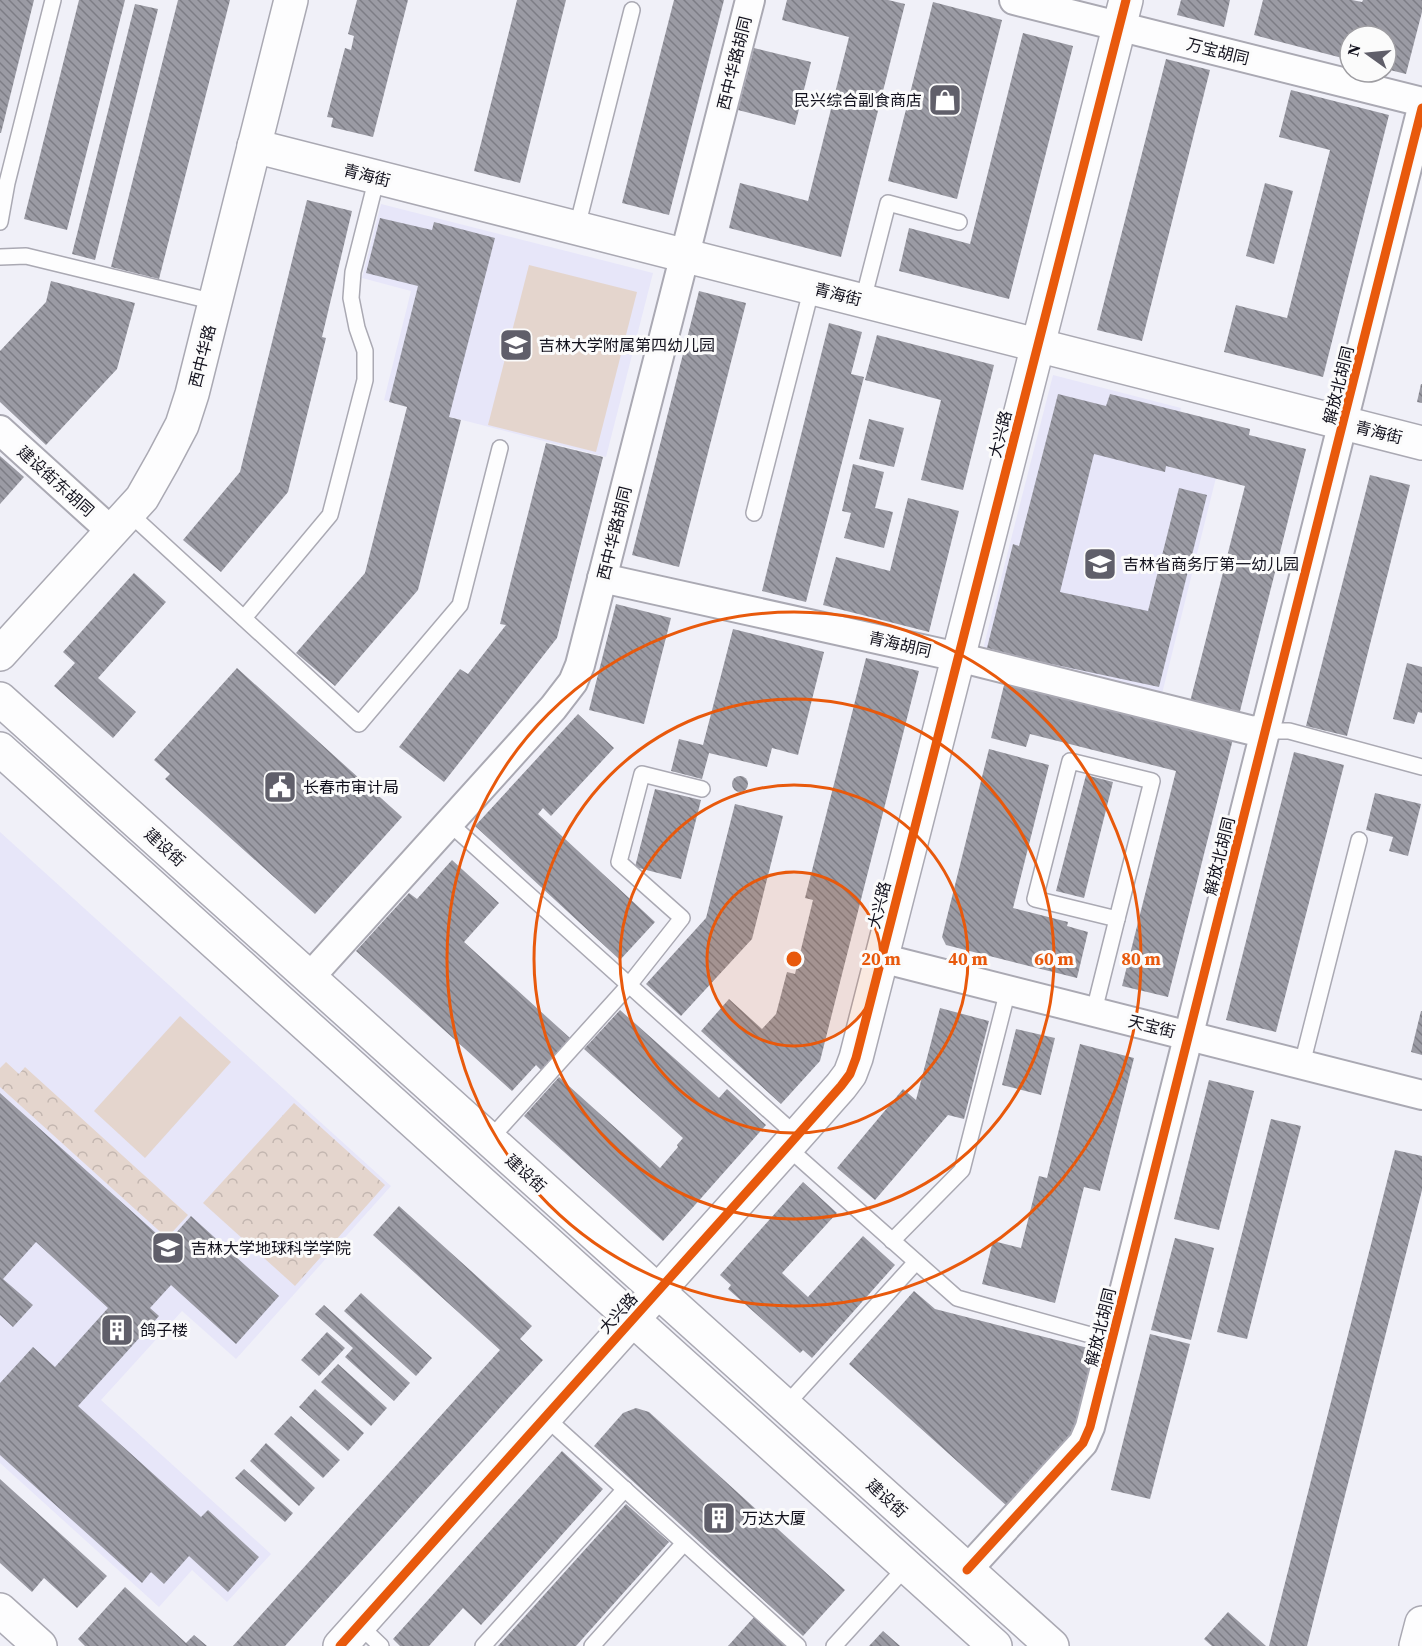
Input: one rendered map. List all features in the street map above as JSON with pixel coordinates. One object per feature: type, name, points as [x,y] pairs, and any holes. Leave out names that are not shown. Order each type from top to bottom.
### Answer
[{"type":"street","name":"西中华路","points":[[0,654],[147,489],[182,425],[192,394],[291,0]]},
{"type":"street","name":"西中华路胡同","points":[[309,978],[553,708],[573,682],[580,665],[750,0]]},
{"type":"street","name":"万宝胡同","points":[[1014,0],[1123,13],[1422,102]]},
{"type":"street","name":"大兴路","points":[[360,1639],[545,1417],[850,1074],[856,1058],[1123,13]]},
{"type":"street","name":"解放北胡同","points":[[968,1570],[1083,1443],[1090,1427],[1422,108]]},
{"type":"street","name":"青海街","points":[[254,146],[1422,443]]},
{"type":"street","name":"建设街东胡同","points":[[0,430],[120,522]]},
{"type":"street","name":"青海胡同","points":[[602,578],[958,657],[1250,730],[1266,730]]},
{"type":"street","name":"建设街","points":[[0,699],[1052,1646]]},
{"type":"street","points":[[0,749],[995,1646]]},
{"type":"street","name":"天宝街","points":[[881,957],[1422,1095]]},
{"type":"street","points":[[0,1610],[40,1646]]},
{"type":"street","points":[[1416,1646],[1422,1623]]},
{"type":"lane","points":[[0,222],[7,183],[53,0]]},
{"type":"lane","points":[[577,227],[632,10]]},
{"type":"lane","points":[[244,618],[330,515],[365,380],[365,351],[357,328],[351,298],[354,272],[377,177]]},
{"type":"lane","points":[[863,300],[888,203],[959,222]]},
{"type":"lane","points":[[0,257],[26,256],[215,302]]},
{"type":"lane","points":[[754,513],[812,287]]},
{"type":"lane","points":[[120,522],[244,618],[359,724],[460,605],[500,448]]},
{"type":"lane","points":[[1266,730],[1289,730],[1422,767]]},
{"type":"lane","points":[[1094,1011],[1117,920],[1152,781],[1070,761],[1035,899],[1117,920]]},
{"type":"lane","points":[[489,1140],[629,985],[682,918],[619,862],[642,774],[702,789]]},
{"type":"lane","points":[[449,823],[629,985],[792,1141],[892,1241],[957,1298],[1112,1341]]},
{"type":"lane","points":[[1302,1064],[1359,840]]},
{"type":"lane","points":[[892,1241],[962,1170],[1008,990]]},
{"type":"lane","points":[[785,1406],[916,1262]]},
{"type":"lane","points":[[545,1417],[798,1646]]},
{"type":"lane","points":[[483,1646],[625,1489]]},
{"type":"lane","points":[[592,1646],[684,1543]]},
{"type":"lane","points":[[834,1646],[907,1566]]},
{"type":"shaded area","name":"吉林大学附属第四幼儿园","points":[[381,204],[653,273],[606,457],[384,400],[411,291],[362,278]]},
{"type":"shaded area","name":"吉林省商务厅第一幼儿园","points":[[1053,375],[1181,408],[1166,466],[1216,478],[1162,694],[983,649]]},
{"type":"shaded area","name":"吉林大学地球科学学院","points":[[0,832],[391,1186],[236,1359],[182,1311],[101,1400],[271,1554],[227,1602],[192,1570],[159,1607],[0,1463]]},
{"type":"green space","points":[[529,265],[637,292],[596,452],[488,425]]},
{"type":"green space","points":[[180,1016],[231,1062],[145,1158],[94,1111]]},
{"type":"green space","points":[[6,1062],[19,1074],[25,1067],[188,1215],[167,1238],[0,1087],[0,1068]]},
{"type":"green space","points":[[294,1103],[385,1185],[295,1286],[203,1203]]},
{"type":"building","points":[[0,0],[34,0],[1,133],[0,133]]},
{"type":"building","points":[[79,0],[125,0],[67,230],[24,219]]},
{"type":"building","points":[[178,0],[230,0],[159,279],[111,267]]},
{"type":"building","points":[[357,0],[408,0],[373,137],[331,127],[333,118],[327,117],[345,48],[351,50],[354,36],[348,34]]},
{"type":"building","points":[[517,0],[566,0],[520,183],[474,171]]},
{"type":"building","points":[[674,0],[724,0],[669,215],[622,203]]},
{"type":"building","points":[[787,0],[888,0],[905,4],[841,257],[729,228],[740,183],[808,201],[849,37],[782,20]]},
{"type":"building","points":[[1181,0],[1230,0],[1224,27],[1177,15]]},
{"type":"building","points":[[1263,0],[1362,2],[1363,0],[1422,0],[1422,12],[1406,74],[1398,72],[1398,24],[1338,24],[1338,57],[1254,35]]},
{"type":"building","name":"民兴综合副食商店","points":[[933,2],[1002,20],[957,199],[888,181]]},
{"type":"building","points":[[135,4],[158,9],[95,260],[72,254]]},
{"type":"building","points":[[1023,33],[1073,46],[1009,299],[899,271],[909,228],[970,244]]},
{"type":"building","points":[[754,48],[811,62],[795,125],[738,110]]},
{"type":"building","points":[[1166,59],[1210,70],[1142,341],[1097,330]]},
{"type":"building","points":[[1291,90],[1389,115],[1323,377],[1224,352],[1236,305],[1287,318],[1330,150],[1279,137]]},
{"type":"building","points":[[1265,183],[1293,191],[1274,264],[1246,256]]},
{"type":"building","points":[[307,200],[352,211],[322,337],[326,338],[288,492],[221,572],[183,540],[240,472]]},
{"type":"building","points":[[380,218],[432,230],[434,222],[495,238],[449,417],[461,420],[418,590],[335,686],[296,653],[365,573],[407,407],[389,402],[418,286],[366,273]]},
{"type":"building","points":[[51,281],[135,303],[117,369],[46,445],[0,402],[0,351],[46,302]]},
{"type":"building","points":[[699,291],[746,303],[679,567],[632,555]]},
{"type":"building","points":[[829,323],[862,332],[851,374],[864,377],[806,602],[762,591]]},
{"type":"building","points":[[877,335],[994,365],[963,490],[921,480],[941,400],[865,380]]},
{"type":"building","points":[[1422,384],[1422,403],[1417,402]]},
{"type":"building","name":"吉林省商务厅第一幼儿园","points":[[1058,394],[1106,406],[1110,394],[1250,429],[1249,435],[1306,449],[1239,715],[1190,702],[1245,486],[1166,466],[1165,472],[1094,454],[1060,592],[1148,611],[1179,488],[1207,495],[1159,687],[987,648],[1013,544],[1019,546]]},
{"type":"building","points":[[869,419],[904,428],[894,467],[859,459]]},
{"type":"building","points":[[546,443],[603,457],[557,638],[444,782],[399,747],[460,669],[468,674],[506,625],[500,624]]},
{"type":"building","points":[[0,456],[24,477],[0,504]]},
{"type":"building","points":[[853,464],[884,472],[875,508],[893,512],[884,548],[844,538],[851,513],[842,511]]},
{"type":"building","points":[[1370,475],[1410,485],[1347,736],[1306,726]]},
{"type":"building","points":[[908,498],[959,511],[929,632],[823,605],[836,557],[890,571]]},
{"type":"building","points":[[134,573],[166,602],[98,678],[136,712],[113,738],[54,686],[75,663],[63,652]]},
{"type":"building","points":[[616,604],[671,618],[644,724],[589,710]]},
{"type":"building","points":[[733,629],[824,652],[798,755],[772,748],[767,767],[709,753],[702,779],[671,771],[679,739],[703,745]]},
{"type":"building","points":[[866,658],[919,671],[820,1061],[781,1104],[701,1031],[729,999],[762,1029],[776,1014],[787,972],[795,974],[813,900],[805,898]]},
{"type":"building","points":[[1407,663],[1422,667],[1422,713],[1418,712],[1414,724],[1393,719]]},
{"type":"building","points":[[237,668],[402,817],[315,914],[165,779],[170,774],[154,760]]},
{"type":"building","points":[[1006,677],[1234,735],[1168,997],[1122,986],[1176,771],[1030,734],[1026,747],[991,738]]},
{"type":"building","points":[[578,714],[614,748],[551,816],[543,808],[538,814],[655,922],[620,960],[475,826]]},
{"type":"building","points":[[989,749],[1049,765],[1013,908],[1068,922],[1067,926],[1088,932],[1077,978],[946,945],[942,937]]},
{"type":"building","points":[[1294,752],[1344,765],[1276,1032],[1226,1020]]},
{"type":"building","points":[[1086,775],[1113,782],[1084,898],[1056,891]]},
{"type":"building","points":[[740,776],[746,778],[748,784],[746,790],[740,792],[734,790],[732,784],[734,778]]},
{"type":"building","points":[[655,789],[701,800],[681,879],[635,867]]},
{"type":"building","points":[[1375,793],[1421,804],[1408,856],[1389,851],[1393,837],[1366,830]]},
{"type":"building","points":[[735,804],[783,816],[752,939],[681,1016],[646,984],[706,918]]},
{"type":"building","points":[[452,860],[499,903],[464,942],[570,1038],[541,1070],[536,1065],[512,1091],[356,951],[409,893],[417,899]]},
{"type":"building","points":[[940,1008],[989,1021],[964,1119],[948,1115],[875,1200],[837,1168],[903,1089],[916,1100]]},
{"type":"building","points":[[620,1010],[719,1098],[727,1089],[766,1125],[663,1241],[524,1116],[559,1077],[660,1168],[683,1138],[584,1049]]},
{"type":"building","points":[[1422,1011],[1422,1055],[1411,1052]]},
{"type":"building","points":[[1016,1029],[1055,1038],[1041,1095],[1002,1085]]},
{"type":"building","points":[[1080,1044],[1134,1058],[1100,1191],[1084,1187],[1055,1303],[982,1284],[993,1241],[1021,1248],[1039,1176],[1047,1178]]},
{"type":"building","points":[[1209,1080],[1254,1091],[1219,1230],[1174,1219]]},
{"type":"building","name":"鸽子楼","points":[[0,1093],[167,1243],[191,1216],[279,1296],[236,1344],[171,1285],[150,1308],[159,1316],[78,1406],[201,1517],[208,1510],[259,1557],[228,1592],[189,1556],[164,1584],[151,1572],[142,1583],[0,1455],[0,1383],[33,1347],[55,1367],[108,1308],[36,1242],[3,1279],[33,1305],[13,1327],[0,1315]]},
{"type":"building","points":[[1271,1119],[1301,1126],[1247,1339],[1217,1332]]},
{"type":"building","points":[[1395,1150],[1422,1156],[1422,1190],[1307,1646],[1269,1646]]},
{"type":"building","points":[[803,1182],[837,1213],[782,1273],[808,1297],[863,1236],[895,1265],[812,1358],[803,1350],[800,1353],[728,1289],[731,1285],[720,1275]]},
{"type":"building","points":[[399,1206],[532,1326],[520,1339],[543,1360],[285,1646],[233,1646],[500,1350],[373,1235]]},
{"type":"building","points":[[1175,1238],[1214,1248],[1191,1340],[1151,1330]]},
{"type":"building","points":[[914,1291],[935,1309],[1096,1350],[1075,1433],[1008,1507],[849,1364]]},
{"type":"building","points":[[361,1293],[432,1358],[416,1376],[344,1311]]},
{"type":"building","points":[[324,1305],[410,1383],[394,1401],[345,1357],[353,1348],[315,1314]]},
{"type":"building","points":[[327,1332],[345,1348],[319,1376],[301,1360]]},
{"type":"building","points":[[1150,1334],[1190,1344],[1150,1499],[1111,1490]]},
{"type":"building","points":[[338,1364],[387,1408],[371,1426],[321,1382]]},
{"type":"building","points":[[315,1389],[364,1433],[348,1451],[299,1407]]},
{"type":"building","name":"万达大厦","points":[[636,1408],[649,1412],[845,1590],[803,1636],[594,1446],[623,1413]]},
{"type":"building","points":[[291,1416],[340,1460],[323,1478],[274,1434]]},
{"type":"building","points":[[266,1443],[315,1488],[299,1506],[250,1461]]},
{"type":"building","points":[[562,1451],[603,1489],[481,1625],[463,1608],[429,1646],[400,1646],[393,1639]]},
{"type":"building","points":[[244,1469],[293,1513],[285,1522],[235,1478]]},
{"type":"building","points":[[0,1479],[107,1576],[77,1608],[44,1578],[32,1592],[0,1563]]},
{"type":"building","points":[[626,1504],[669,1542],[576,1646],[498,1646]]},
{"type":"building","points":[[125,1587],[186,1643],[194,1635],[207,1646],[85,1646],[78,1639]]},
{"type":"building","points":[[1228,1612],[1266,1646],[1212,1646],[1204,1639]]},
{"type":"building","points":[[755,1616],[788,1646],[728,1646]]},
{"type":"building","points":[[883,1631],[900,1646],[869,1646]]},
{"type":"cycle path","points":[[340,1646],[850,1074],[856,1058],[1126,0]]},
{"type":"cycle path","points":[[967,1570],[1083,1443],[1090,1427],[1422,108]]},
{"type":"place","name":"民兴综合副食商店","points":[[945,100]]},
{"type":"place","name":"吉林大学附属第四幼儿园","points":[[516,345]]},
{"type":"place","name":"吉林省商务厅第一幼儿园","points":[[1100,564]]},
{"type":"place","name":"长春市审计局","points":[[280,787]]},
{"type":"place","name":"吉林大学地球科学学院","points":[[168,1248]]},
{"type":"place","name":"鸽子楼","points":[[117,1330]]},
{"type":"place","name":"万达大厦","points":[[719,1518]]}]
